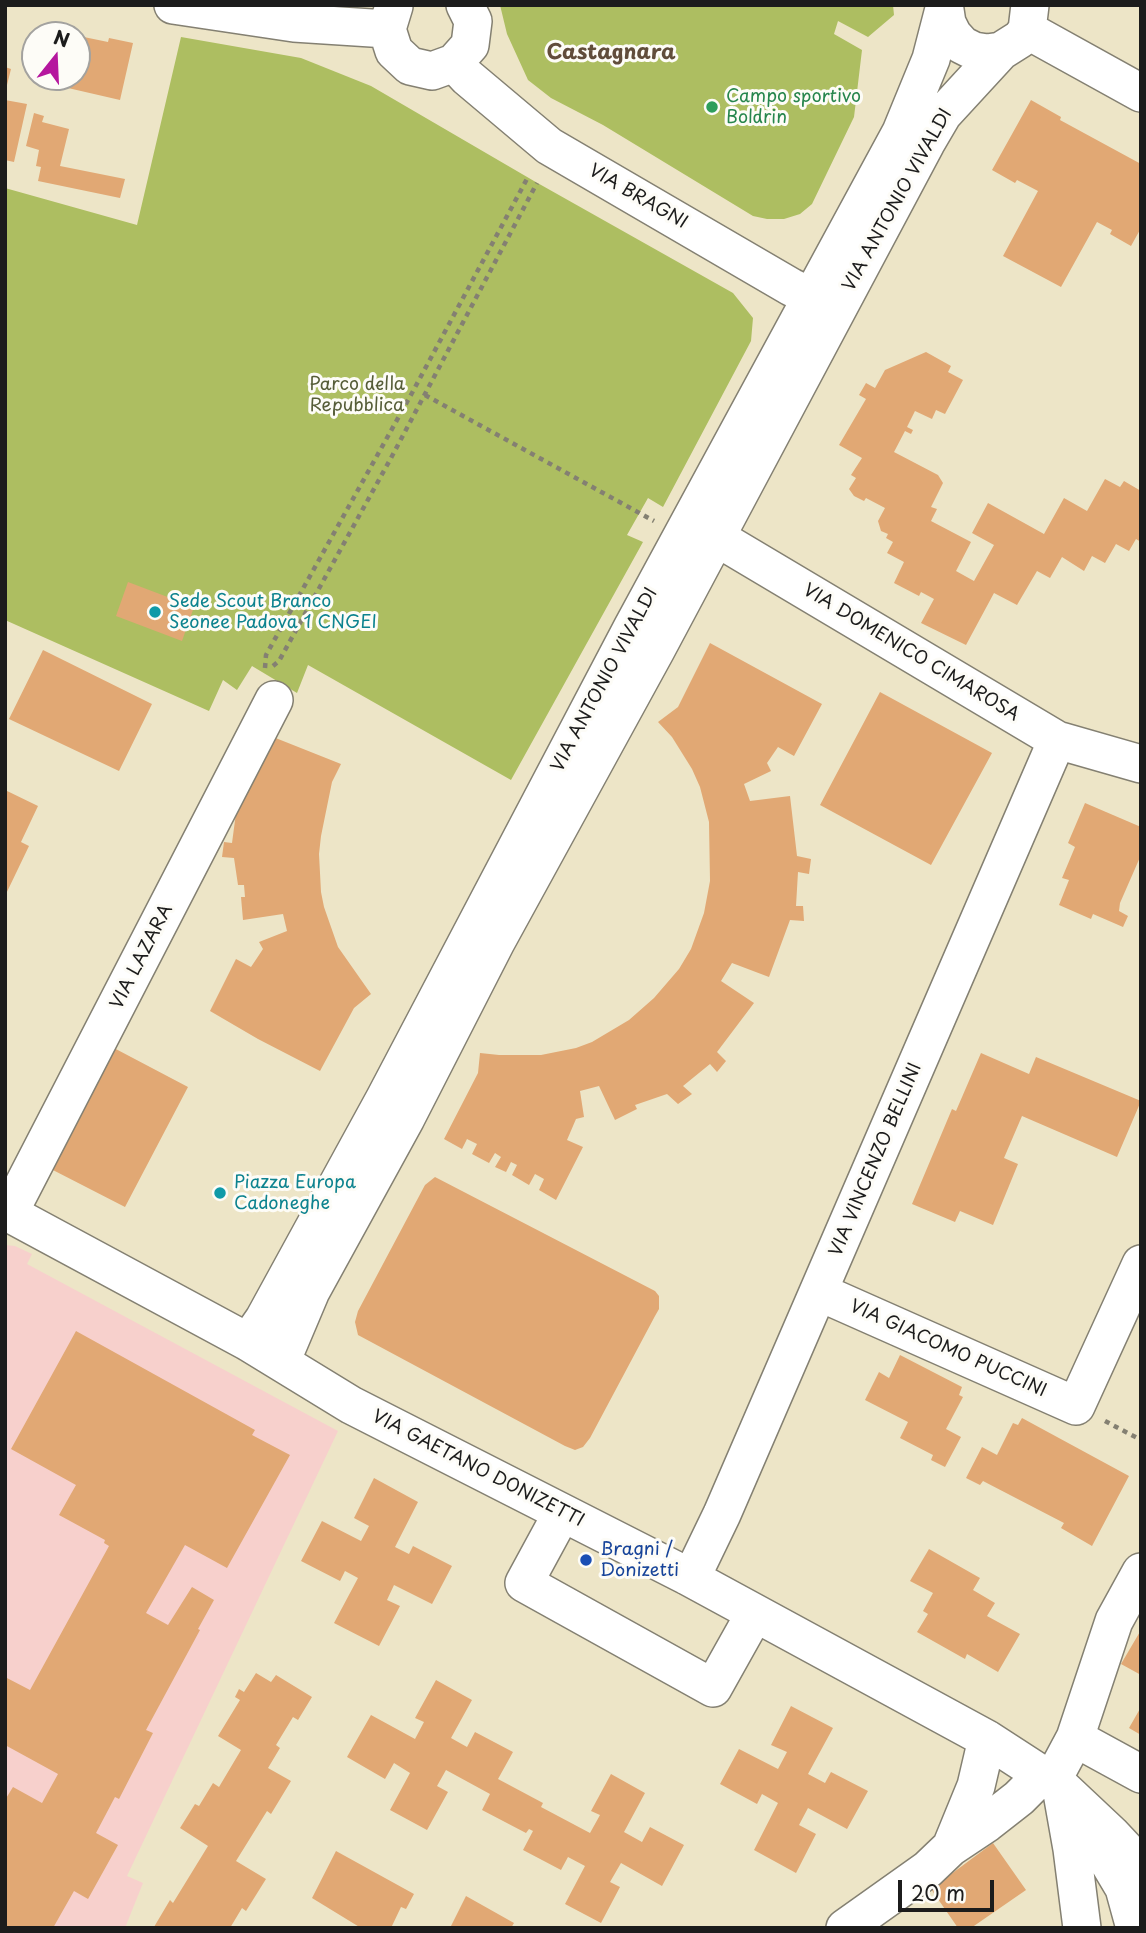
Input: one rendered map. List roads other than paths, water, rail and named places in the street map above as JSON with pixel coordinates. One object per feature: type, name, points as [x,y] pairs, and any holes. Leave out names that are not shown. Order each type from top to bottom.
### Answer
[{"type":"street","points":[[173,5],[294,23],[391,17],[394,51],[410,66],[432,71],[454,63],[470,45],[473,21],[466,5]]},
{"type":"street","name":"VIA ANTONIO VIVALDI","points":[[945,8],[947,23],[953,35],[962,45],[974,51],[988,53],[1019,29]]},
{"type":"street","name":"VIA ANTONIO VIVALDI","points":[[823,304],[901,132],[931,59],[945,8]]},
{"type":"street","points":[[1019,29],[1141,93]]},
{"type":"street","name":"VIA ANTONIO VIVALDI","points":[[248,1342],[264,1319],[385,1098],[427,1014],[690,528],[823,304],[943,114],[1019,29]]},
{"type":"street","name":"VIA BRAGNI","points":[[454,63],[549,146],[823,304]]},
{"type":"street","name":"VIA ANTONIO VIVALDI","points":[[281,1362],[311,1291],[690,528]]},
{"type":"street","name":"VIA DOMENICO CIMAROSA","points":[[690,528],[1057,740],[1141,764]]},
{"type":"street","name":"VIA LAZARA","points":[[7,1212],[274,700]]},
{"type":"street","name":"VIA VINCENZO BELLINI","points":[[687,1576],[694,1572],[722,1514],[1057,740]]},
{"type":"street","name":"VIA GAETANO DONIZETTI","points":[[7,1212],[248,1342],[351,1405],[687,1576],[987,1739],[1111,1834],[1141,1866]]},
{"type":"street","name":"VIA GIACOMO PUCCINI","points":[[819,1292],[1076,1406],[1141,1264]]},
{"type":"street","points":[[562,1513],[524,1584],[713,1688],[755,1613]]},
{"type":"street","points":[[1082,1928],[1055,1789],[1114,1621],[1141,1572]]},
{"type":"street","points":[[1075,1738],[1141,1774]]},
{"type":"street","points":[[951,1847],[976,1786],[987,1739]]},
{"type":"street","points":[[845,1928],[928,1869],[951,1847],[1019,1798],[1055,1789]]},
{"type":"street","name":"VIA GAETANO DONIZETTI","points":[[1055,1789],[1109,1861],[1124,1888],[1135,1928]]},
{"type":"place","name":"Campo sportivo Boldrin","points":[[712,107]]},
{"type":"place","name":"Sede Scout Branco Seonee Padova 1 CNGEI","points":[[155,612]]},
{"type":"place","name":"Piazza Europa Cadoneghe","points":[[220,1193]]},
{"type":"place","name":"Bragni / Donizetti","points":[[586,1560]]},
{"type":"district","name":"Castagnara","points":[[611,53]]},
{"type":"park label","name":"Parco della Repubblica","points":[[357,395]]}]
